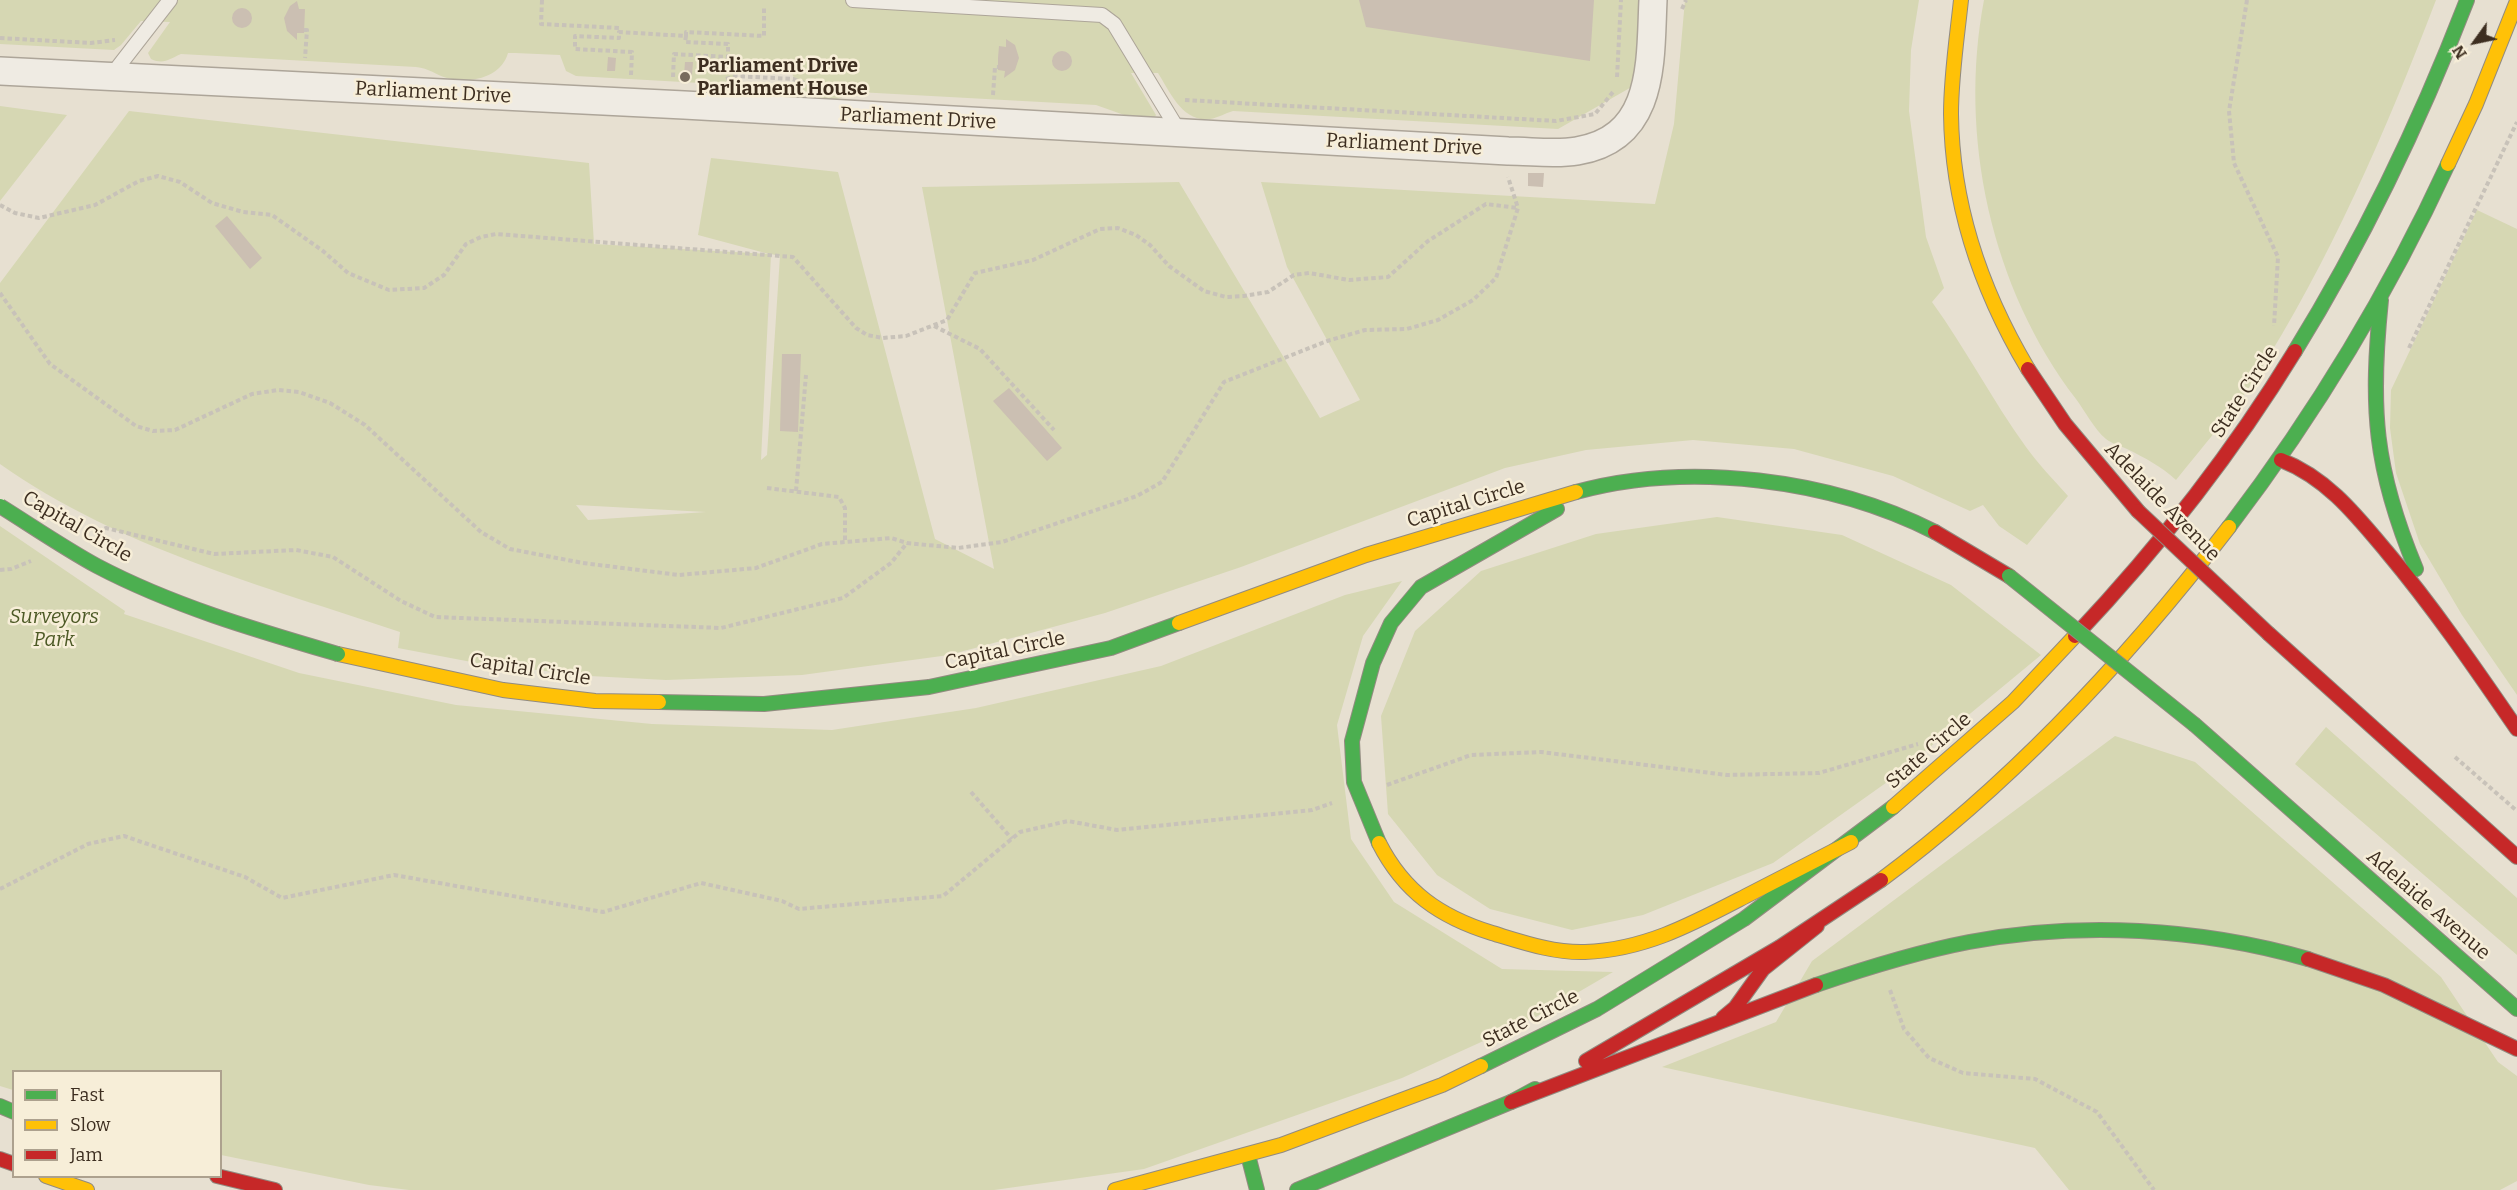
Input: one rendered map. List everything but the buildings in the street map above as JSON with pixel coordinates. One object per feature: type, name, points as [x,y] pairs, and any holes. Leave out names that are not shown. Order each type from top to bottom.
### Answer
[{"type":"main road","name":"Adelaide Avenue","points":[[1961,0],[1951,114],[1959,199],[1980,281],[2019,357],[2066,428],[2115,486],[2269,634],[2517,857]]},
{"type":"main road","name":"State Circle","points":[[1115,1190],[1220,1167],[1317,1132],[1427,1090],[1557,1030],[1632,989],[1736,925],[1851,842],[1935,774],[2015,700],[2097,615],[2198,495],[2241,438],[2313,322],[2370,220],[2421,115],[2468,0]]},
{"type":"main road","points":[[1720,1020],[1735,1008],[1763,969],[1889,873],[1950,823],[2091,691],[2173,600],[2281,460],[2381,300],[2442,181],[2491,71],[2517,1]]},
{"type":"main road","points":[[2381,300],[2374,393],[2374,421],[2380,470],[2393,517],[2431,604]]},
{"type":"main road","points":[[2254,464],[2281,460],[2304,469],[2332,491],[2431,604],[2517,729]]},
{"type":"main road","name":"Capital Circle","points":[[0,506],[98,566],[176,601],[254,629],[338,654],[503,690],[595,701],[764,704],[929,687],[1111,648],[1366,555],[1473,521],[1594,487],[1680,476],[1775,482],[1862,503],[1932,531],[2009,576]]},
{"type":"main road","points":[[2198,495],[2224,478]]},
{"type":"main road","points":[[1594,487],[1421,587],[1391,623],[1373,663],[1352,741],[1354,782],[1380,845],[1401,877],[1431,907],[1463,924],[1544,948],[1583,952],[1624,949],[1680,930],[1851,842]]},
{"type":"main road","name":"Adelaide Avenue","points":[[2009,576],[2196,725],[2517,1009]]},
{"type":"main road","points":[[1510,1102],[1600,1054],[1817,926]]},
{"type":"main road","points":[[1297,1190],[1510,1102],[1804,988],[1921,952],[2007,937],[2103,930],[2186,934],[2277,951],[2338,968],[2409,995],[2517,1049]]},
{"type":"main road","points":[[1248,1155],[1257,1190]]},
{"type":"main road","points":[[222,1177],[275,1190]]},
{"type":"main road","points":[[52,1178],[87,1190]]},
{"type":"street","name":"Parliament Drive","points":[[0,71],[1508,151],[1584,150],[1620,131],[1631,120],[1643,100],[1649,77],[1653,0]]},
{"type":"lane","points":[[111,76],[170,0]]},
{"type":"lane","points":[[853,0],[1102,15],[1114,24],[1180,133]]},
{"type":"path","points":[[542,0],[541,24],[619,28],[619,38],[575,36],[575,49],[632,52],[631,76]]},
{"type":"path","points":[[1181,99],[1190,102],[1556,121],[1595,114],[1616,88],[1622,0]]},
{"type":"path","points":[[2247,0],[2229,111],[2234,163],[2278,257],[2274,325],[2269,335]]},
{"type":"path","points":[[672,78],[674,54],[728,57],[729,44],[686,42],[686,32],[764,36],[764,8]]},
{"type":"path","points":[[304,30],[307,30],[305,58]]},
{"type":"path","points":[[619,32],[686,36]]},
{"type":"path","points":[[0,38],[91,43],[118,39]]},
{"type":"path","points":[[993,95],[995,67],[998,68]]},
{"type":"path","points":[[735,76],[793,79]]},
{"type":"path","points":[[0,293],[50,364],[136,426],[153,431],[175,430],[252,394],[278,390],[298,392],[330,403],[365,425],[481,532],[510,549],[583,563],[679,575],[756,568],[822,544],[891,538],[907,543],[958,548],[1002,542],[1137,496],[1162,482],[1224,382],[1327,341],[1365,330],[1407,329],[1438,320],[1473,300],[1496,278],[1518,208],[1508,178],[1508,167]]},
{"type":"path","points":[[0,205],[15,213],[39,218],[95,205],[139,181],[158,176],[180,182],[212,203],[243,212],[272,215],[323,251],[348,273],[389,290],[424,288],[444,275],[466,244],[481,237],[496,234],[793,257],[856,328],[867,335],[883,338],[906,336],[947,320],[975,273],[1033,260],[1100,229],[1118,228],[1136,235],[1150,245],[1168,266],[1187,281],[1204,291],[1226,297],[1268,292],[1294,275],[1309,273],[1349,280],[1388,277],[1428,241],[1486,204],[1518,208]]},
{"type":"path","points":[[933,326],[980,349],[1054,430]]},
{"type":"path","points":[[796,491],[806,375]]},
{"type":"path","points":[[767,488],[839,497],[845,508],[845,542]]},
{"type":"path","points":[[96,533],[106,528],[214,554],[296,550],[333,557],[401,601],[435,617],[721,628],[843,598],[891,563],[907,543]]},
{"type":"path","points":[[0,570],[11,569],[32,560]]},
{"type":"path","points":[[0,889],[88,844],[124,836],[245,877],[282,898],[394,875],[603,912],[701,883],[782,901],[799,909],[943,896],[1020,832],[1068,821],[1117,830],[1311,810],[1471,755],[1541,752],[1727,775],[1819,773],[1922,743]]},
{"type":"path","points":[[971,792],[1012,839]]},
{"type":"path","points":[[1888,982],[1904,1029],[1929,1058],[1963,1073],[2035,1079],[2097,1112],[2154,1190]]},
{"type":"green space","points":[[0,0],[1652,0],[1649,77],[1558,129],[1233,111],[1213,118],[1201,119],[1192,116],[1178,105],[1158,73],[1131,73],[1156,115],[1154,118],[1127,116],[1096,105],[858,92],[828,100],[814,96],[801,87],[796,82],[791,68],[739,65],[732,80],[718,84],[576,76],[566,71],[560,55],[515,53],[508,53],[499,68],[492,73],[484,77],[465,80],[447,78],[416,67],[181,54],[166,61],[159,61],[151,59],[148,53],[170,22],[141,21],[114,50],[0,44]]},
{"type":"green space","points":[[1685,0],[1919,0],[1911,50],[1909,111],[1926,237],[1944,288],[1932,302],[2026,447],[2068,496],[2027,545],[1999,526],[1983,505],[1970,511],[1893,476],[1794,449],[1693,440],[1586,450],[1505,468],[1241,567],[1105,613],[949,655],[802,675],[666,680],[590,676],[482,664],[398,648],[400,632],[245,581],[143,542],[46,493],[0,464],[0,283],[129,111],[589,163],[594,244],[769,254],[698,235],[711,158],[838,172],[935,539],[994,569],[922,187],[1179,182],[1320,418],[1360,400],[1287,267],[1261,182],[1655,204],[1674,124]],"holes":[[[771,254],[780,256],[767,455],[761,460]],[[576,505],[706,512],[588,520]]]},
{"type":"green space","points":[[1984,0],[2436,0],[2355,194],[2307,289],[2254,380],[2176,480],[2153,463],[2110,442],[2102,435],[2047,356],[2022,309],[2003,260],[1988,209],[1979,157],[1975,104],[1977,52]]},
{"type":"green space","points":[[0,106],[67,115],[0,201]]},
{"type":"green space","points":[[2477,210],[2517,229],[2517,695],[2462,615],[2420,544],[2396,473],[2390,428],[2391,390]]},
{"type":"green space","points":[[1717,517],[1842,535],[1951,585],[2041,655],[1890,780],[1773,863],[1643,915],[1572,930],[1490,909],[1437,875],[1388,814],[1381,716],[1415,631],[1481,571],[1596,534]]},
{"type":"green space","name":"Surveyors Park","points":[[0,526],[125,611],[124,614],[299,673],[456,705],[652,724],[832,730],[976,708],[1161,666],[1345,595],[1402,581],[1363,636],[1337,725],[1351,839],[1394,902],[1502,969],[1613,972],[1534,1018],[1402,1078],[1144,1169],[994,1190],[409,1190],[369,1185],[222,1155],[222,1070],[12,1070],[12,1090],[0,1086]]},
{"type":"green space","points":[[2326,727],[2517,898],[2517,955],[2295,764]]},
{"type":"green space","points":[[2115,736],[2195,762],[2441,977],[2498,1062],[2517,1076],[2517,1181],[2500,1190],[2069,1190],[2035,1148],[1662,1067],[1776,1022],[1812,961]]},
{"type":"traffic: fast","points":[[2295,351],[2344,266],[2389,179],[2430,91],[2467,0]]},
{"type":"traffic: fast","points":[[2229,527],[2291,441],[2349,351],[2401,259],[2448,164]]},
{"type":"traffic: fast","points":[[2381,300],[2376,373],[2379,437],[2391,500],[2416,569]]},
{"type":"traffic: fast","points":[[1576,492],[1620,483],[1665,478],[1712,477],[1759,480],[1851,499],[1935,532]]},
{"type":"traffic: fast","points":[[0,506],[97,566],[155,593],[246,626],[338,654]]},
{"type":"traffic: fast","points":[[1379,843],[1354,782],[1352,741],[1373,663],[1391,623],[1421,587],[1557,509]]},
{"type":"traffic: fast","points":[[2009,576],[2195,725]]},
{"type":"traffic: fast","points":[[659,702],[764,704],[929,687],[1111,648],[1179,623]]},
{"type":"traffic: fast","points":[[2195,725],[2517,1009]]},
{"type":"traffic: fast","points":[[1481,1066],[1597,1009],[1744,919],[1893,807]]},
{"type":"traffic: fast","points":[[1816,985],[1892,961],[1950,946],[2011,935],[2054,931],[2097,930],[2183,934],[2225,940],[2308,959]]},
{"type":"traffic: fast","points":[[1297,1190],[1511,1102],[1535,1089]]},
{"type":"traffic: fast","points":[[0,1106],[12,1111]]},
{"type":"traffic: fast","points":[[1248,1155],[1257,1190]]},
{"type":"traffic: slow","points":[[1961,0],[1951,100],[1957,182],[1963,215],[1983,278],[1996,309],[2028,369]]},
{"type":"traffic: slow","points":[[2448,164],[2476,104],[2517,1]]},
{"type":"traffic: slow","points":[[1179,623],[1366,555],[1576,492]]},
{"type":"traffic: slow","points":[[1881,880],[1977,802],[2067,716],[2151,623],[2229,527]]},
{"type":"traffic: slow","points":[[1893,807],[2013,702],[2075,636]]},
{"type":"traffic: slow","points":[[338,654],[503,690],[595,701],[659,702]]},
{"type":"traffic: slow","points":[[1379,843],[1412,889],[1456,919],[1473,927],[1538,946],[1561,951],[1585,952],[1628,946],[1669,933],[1851,842]]},
{"type":"traffic: slow","points":[[1115,1190],[1281,1145],[1442,1085],[1481,1066]]},
{"type":"traffic: slow","points":[[52,1178],[87,1190]]},
{"type":"traffic: jam","points":[[2075,636],[2136,569],[2220,463],[2295,351]]},
{"type":"traffic: jam","points":[[2028,369],[2065,424],[2138,511]]},
{"type":"traffic: jam","points":[[2281,460],[2327,487],[2364,525],[2438,617],[2517,729]]},
{"type":"traffic: jam","points":[[2138,511],[2269,634]]},
{"type":"traffic: jam","points":[[1935,532],[2009,576]]},
{"type":"traffic: jam","points":[[2269,634],[2517,857]]},
{"type":"traffic: jam","points":[[1586,1061],[1780,947],[1881,880]]},
{"type":"traffic: jam","points":[[1723,1018],[1735,1008],[1763,969],[1817,926]]},
{"type":"traffic: jam","points":[[2308,959],[2384,985],[2517,1049]]},
{"type":"traffic: jam","points":[[1511,1102],[1816,985]]},
{"type":"traffic: jam","points":[[0,1159],[12,1163]]},
{"type":"traffic: jam","points":[[222,1177],[275,1190]]},
{"type":"place","name":"Parliament Drive Parliament House","points":[[685,77]]}]
